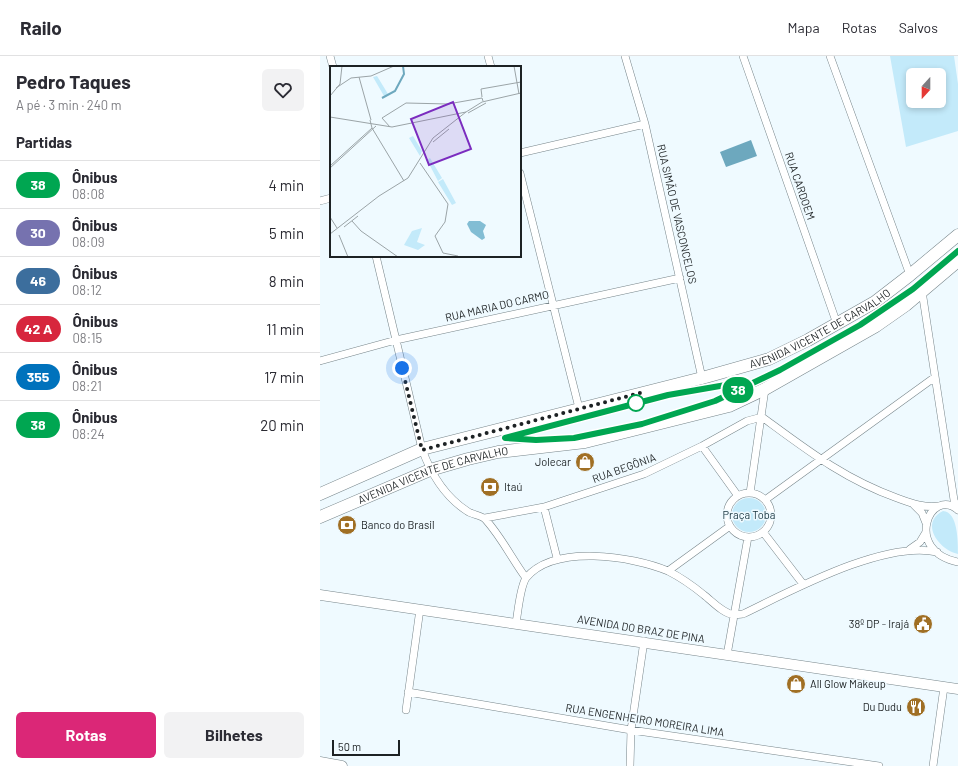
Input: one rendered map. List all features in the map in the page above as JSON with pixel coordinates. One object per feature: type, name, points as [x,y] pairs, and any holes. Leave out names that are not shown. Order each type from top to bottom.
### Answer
[{"type":"main road","name":"AVENIDA VICENTE DE CARVALHO","points":[[320,494],[422,450],[579,408],[702,378],[769,359],[837,324],[875,302],[958,235]]},
{"type":"main road","name":"AVENIDA VICENTE DE CARVALHO","points":[[320,517],[430,470],[498,452],[585,442],[713,412],[739,402],[765,390],[876,326],[958,261]]},
{"type":"main road","name":"AVENIDA DO BRAZ DE PINA","points":[[320,595],[644,641],[727,655],[958,689]]},
{"type":"main road","points":[[320,762],[342,766]]},
{"type":"street","points":[[330,56],[333,66]]},
{"type":"street","points":[[488,56],[491,66]]},
{"type":"street","name":"RUA SIMÃO DE VASCONCELOS","points":[[625,56],[645,124],[702,378]]},
{"type":"street","name":"RUA CARDOEM","points":[[743,56],[837,324]]},
{"type":"street","points":[[830,56],[910,275]]},
{"type":"street","points":[[521,153],[645,124]]},
{"type":"street","points":[[521,177],[579,408]]},
{"type":"street","points":[[320,201],[330,198]]},
{"type":"street","points":[[376,257],[422,450],[430,470],[439,485],[455,502],[468,512],[485,518],[507,547],[526,578]]},
{"type":"street","name":"RUA MARIA DO CARMO","points":[[320,361],[396,340],[680,278]]},
{"type":"street","points":[[922,291],[952,487],[958,510]]},
{"type":"street","points":[[766,500],[819,460],[935,378]]},
{"type":"street","points":[[750,493],[765,390]]},
{"type":"street","points":[[762,417],[819,460],[860,483],[908,502],[926,507],[951,505],[958,510]]},
{"type":"street","name":"RUA BEGÔNIA","points":[[485,518],[526,512],[644,474],[702,446],[747,421],[762,417]]},
{"type":"street","points":[[702,446],[738,496]]},
{"type":"street","points":[[926,523],[932,512],[949,498],[952,487]]},
{"type":"street","points":[[750,493],[759,495],[766,500],[770,506],[772,516],[770,524],[764,532],[756,536],[748,537],[735,533],[730,526],[727,516],[727,509],[732,500],[738,496],[750,493]]},
{"type":"street","points":[[908,502],[920,511],[926,523],[926,532],[930,545],[937,552],[958,562]]},
{"type":"street","points":[[544,507],[558,558]]},
{"type":"street","points":[[668,571],[730,526]]},
{"type":"street","points":[[764,532],[803,584]]},
{"type":"street","points":[[908,550],[920,542],[926,532]]},
{"type":"street","points":[[727,655],[748,537]]},
{"type":"street","points":[[516,623],[526,578],[546,563],[558,558],[595,557],[620,559],[668,571],[688,583],[726,612],[734,615],[743,614],[803,584],[863,561],[908,550],[920,549],[937,552]]},
{"type":"street","points":[[950,559],[958,568]]},
{"type":"street","points":[[406,710],[420,609]]},
{"type":"street","points":[[630,766],[632,730],[644,641]]},
{"type":"street","points":[[933,766],[944,687]]},
{"type":"street","name":"RUA ENGENHEIRO MOREIRA LIMA","points":[[408,692],[632,730],[879,766]]},
{"type":"green space","points":[[890,56],[954,56],[958,84],[958,131],[906,147]]},
{"type":"green space","name":"Praça Toba","points":[[752,498],[759,500],[764,505],[766,515],[764,525],[759,530],[746,532],[739,530],[734,525],[732,512],[734,505],[739,500]]},
{"type":"green space","points":[[943,511],[952,516],[956,528],[958,554],[944,547],[934,536],[932,529],[933,522],[936,516]]},
{"type":"shaded area","points":[[751,140],[757,156],[726,167],[720,152]]},
{"type":"bus line","name":"38","points":[[743,382],[668,395],[505,438],[523,440],[555,440],[574,438],[642,424],[715,401],[780,370],[860,325],[889,307],[913,289],[958,251]]},
{"type":"place","name":"Jolecar","points":[[585,462]]},
{"type":"place","name":"Itaú","points":[[490,487]]},
{"type":"place","name":"Banco do Brasil","points":[[347,525]]},
{"type":"place","name":"38º DP - Irajá","points":[[923,624]]},
{"type":"place","name":"All Glow Makeup","points":[[796,684]]},
{"type":"place","name":"Du Dudu","points":[[916,707]]},
{"type":"route","points":[[402,368],[422,450],[640,393],[636,403]]}]
